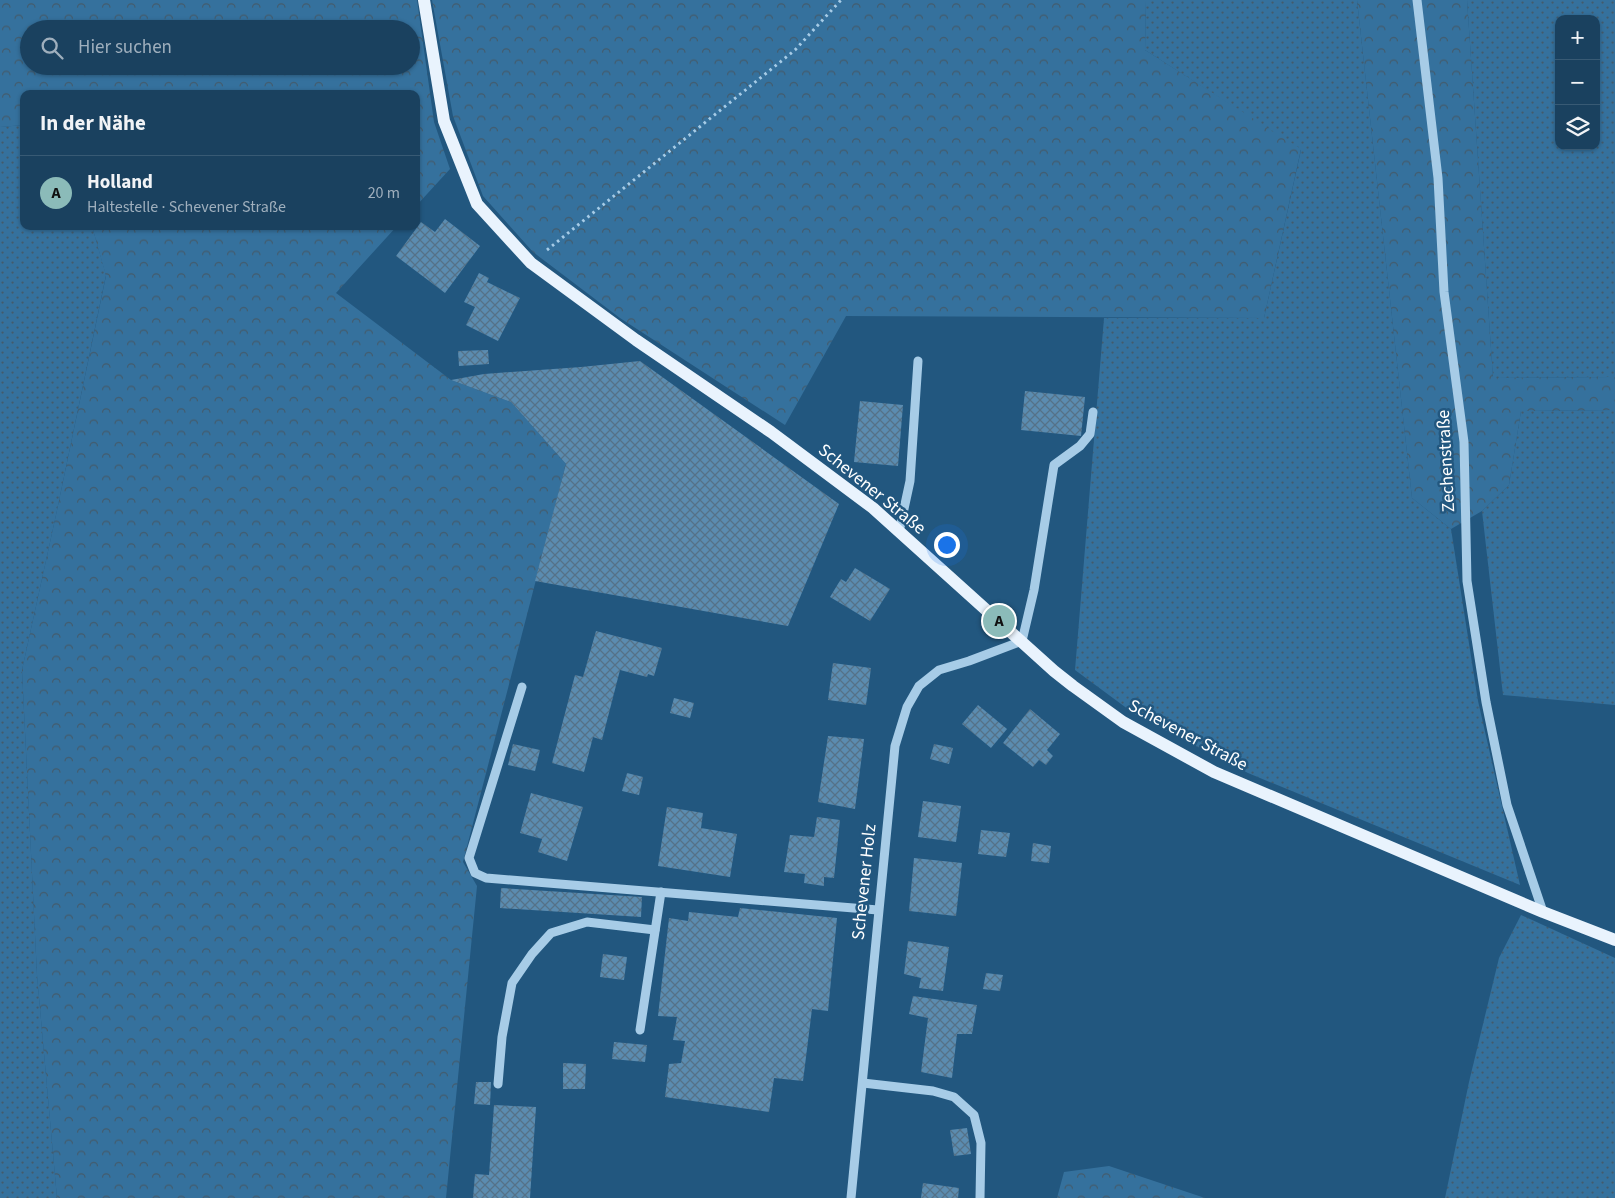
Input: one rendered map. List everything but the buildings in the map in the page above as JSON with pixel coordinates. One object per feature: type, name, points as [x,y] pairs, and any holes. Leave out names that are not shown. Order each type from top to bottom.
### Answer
[{"type":"main road","name":"Schevener Straße","points":[[424,0],[444,121],[477,204],[531,263],[636,340],[771,432],[873,508],[1072,686],[1123,722],[1214,772],[1544,912],[1615,940]]},
{"type":"street","name":"Zechenstraße","points":[[1417,0],[1438,178],[1444,292],[1464,442],[1467,581],[1486,702],[1507,805],[1544,912]]},
{"type":"street","points":[[899,532],[910,481],[918,360]]},
{"type":"street","points":[[1022,642],[1034,590],[1054,465],[1080,446],[1090,434],[1093,412]]},
{"type":"street","name":"Schevener Holz","points":[[851,1198],[895,746],[907,706],[919,686],[938,670],[1022,642]]},
{"type":"street","points":[[522,687],[469,858],[475,873],[486,878],[878,910]]},
{"type":"street","points":[[640,1030],[661,892]]},
{"type":"street","points":[[498,1084],[502,1037],[512,983],[532,954],[551,933],[587,922],[655,930]]},
{"type":"street","points":[[863,1083],[933,1091],[954,1097],[974,1114],[981,1143],[980,1198]]},
{"type":"path","points":[[531,263],[795,50],[841,0]]},
{"type":"green space","points":[[0,0],[417,0],[420,20],[20,20],[20,75],[420,75],[420,22],[434,122],[450,169],[420,202],[420,90],[20,90],[20,125],[0,127]]},
{"type":"green space","points":[[432,0],[1146,0],[1145,50],[1301,149],[1264,318],[846,316],[785,425],[620,318],[533,252],[483,196],[453,116]]},
{"type":"green space","points":[[1146,0],[1357,0],[1412,498],[1451,529],[1478,701],[1520,885],[1248,773],[1136,715],[1075,670],[1104,318],[1264,318],[1301,150],[1145,50]]},
{"type":"green space","points":[[1357,0],[1467,0],[1493,378],[1615,377],[1615,410],[1521,411],[1509,485],[1482,511],[1451,529],[1412,498]]},
{"type":"green space","points":[[1467,0],[1615,0],[1615,377],[1493,378]]},
{"type":"green space","points":[[20,125],[20,230],[93,230],[106,275],[22,670],[37,975],[57,1198],[0,1198],[0,127]]},
{"type":"green space","points":[[93,230],[393,230],[336,293],[451,380],[511,402],[566,464],[463,862],[477,886],[446,1198],[57,1198],[37,975],[22,670],[106,276]]},
{"type":"green space","points":[[1615,410],[1615,705],[1503,695],[1482,511],[1509,485],[1521,411]]},
{"type":"green space","points":[[1521,915],[1615,958],[1615,1198],[1445,1198],[1469,1082],[1499,958]]},
{"type":"green space","points":[[1109,1166],[1205,1198],[1057,1198],[1064,1172]]},
{"type":"place","name":"Holland","points":[[999,621]]}]
